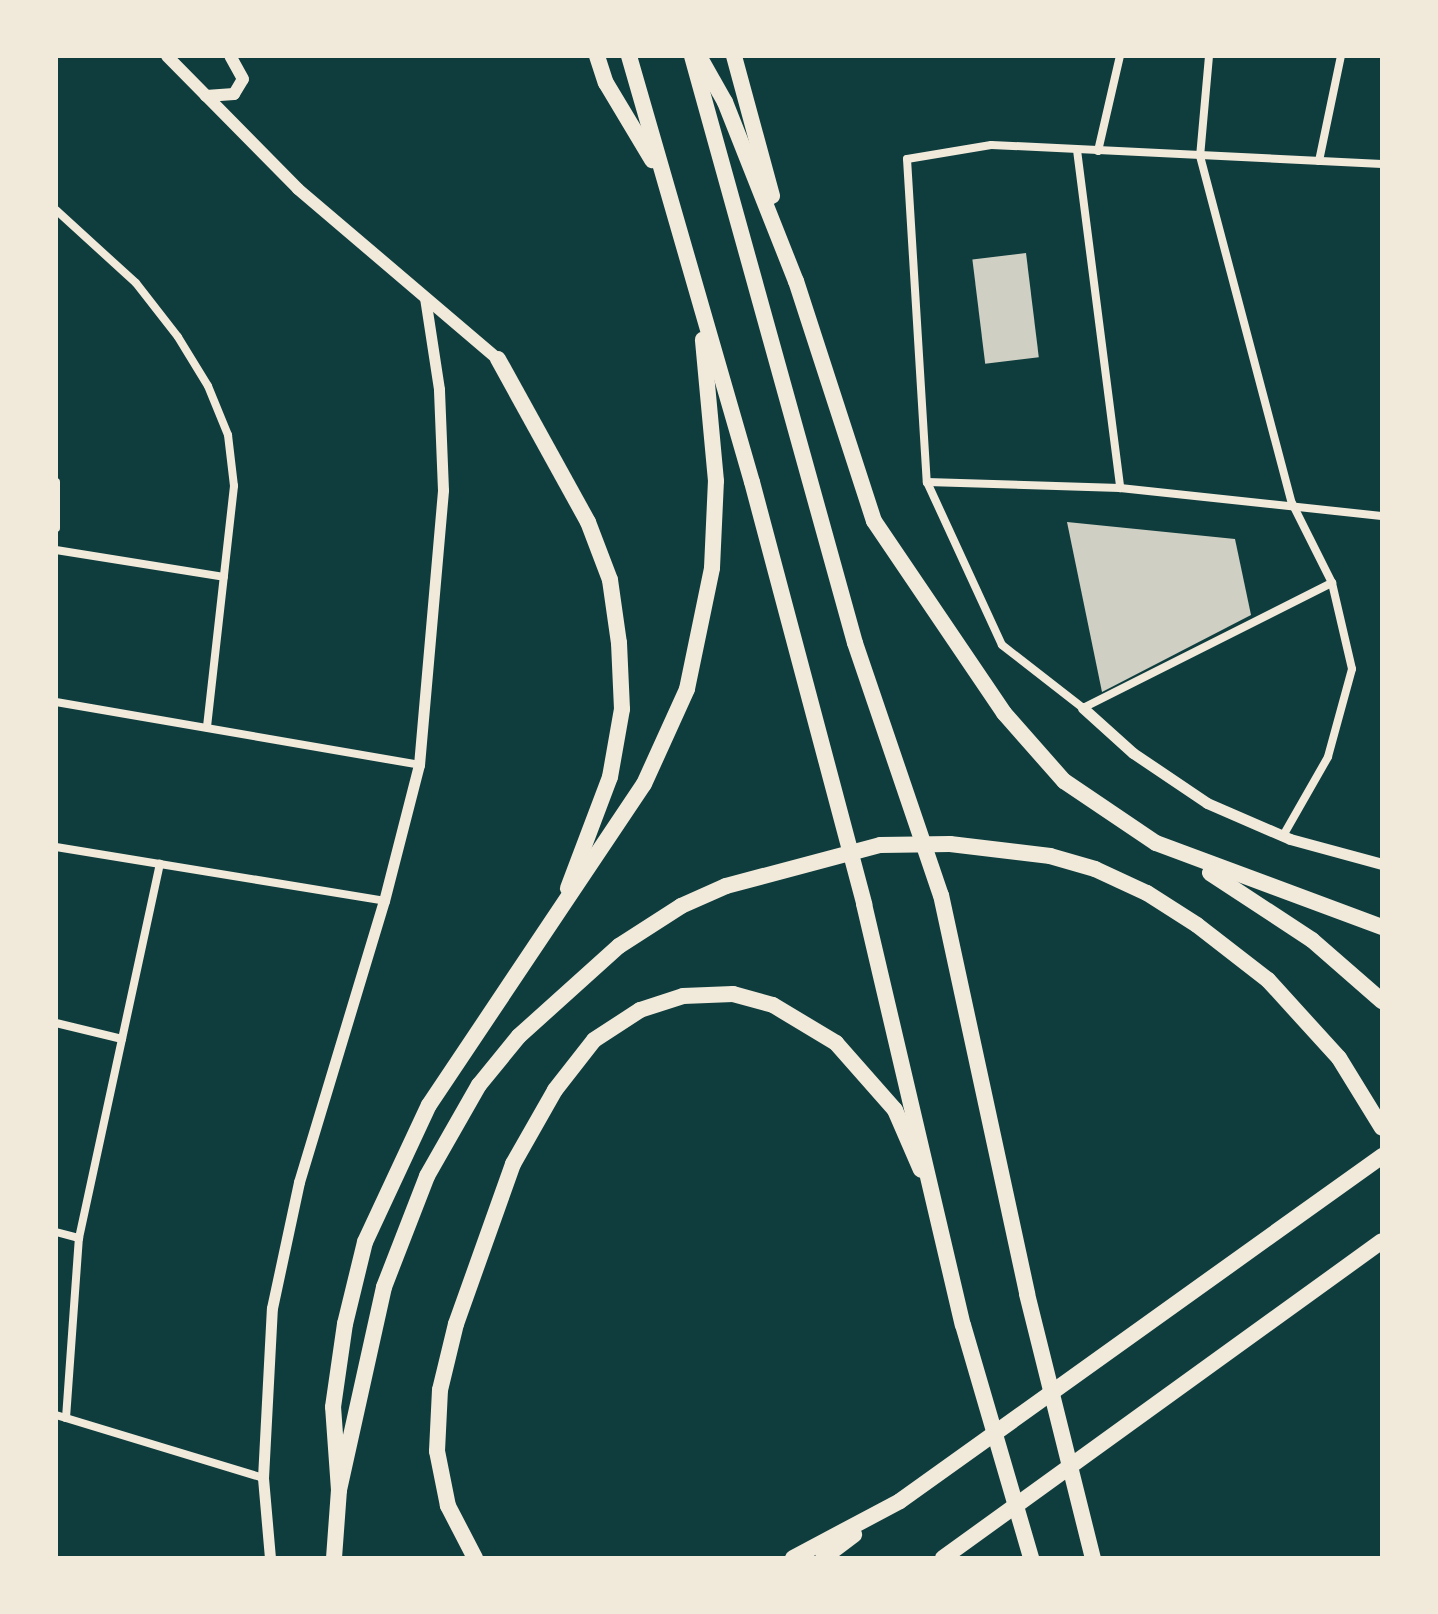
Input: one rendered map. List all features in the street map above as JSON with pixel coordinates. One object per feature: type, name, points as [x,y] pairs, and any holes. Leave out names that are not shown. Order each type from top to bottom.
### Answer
[{"type":"highway","points":[[597,56],[606,83],[664,180]]},
{"type":"highway","points":[[629,56],[700,302],[860,890],[940,1214],[963,1325],[1031,1558]]},
{"type":"highway","points":[[692,56],[855,643],[941,895],[1027,1294],[1093,1558]]},
{"type":"highway","points":[[698,56],[725,102],[789,264],[874,521],[936,618],[1004,713],[1064,781],[1156,843],[1382,927]]},
{"type":"highway","points":[[734,56],[789,264]]},
{"type":"highway","points":[[339,1490],[333,1407],[345,1324],[365,1242],[429,1105],[547,935],[644,784],[687,689],[712,568],[716,481],[700,302]]},
{"type":"highway","points":[[498,359],[588,522],[610,580],[619,643],[622,709],[610,777],[547,935]]},
{"type":"highway","points":[[334,1558],[339,1490],[384,1287],[427,1176],[479,1085],[519,1036],[619,946],[681,906],[726,886],[880,845],[950,844],[1050,856],[1147,893],[1197,925],[1268,980],[1339,1058],[1382,1128]]},
{"type":"highway","points":[[1186,856],[1312,940],[1382,1001]]},
{"type":"highway","points":[[475,1558],[448,1506],[437,1451],[440,1390],[456,1324],[513,1164],[555,1090],[594,1040],[640,1010],[683,996],[733,994],[773,1005],[836,1043],[895,1110],[940,1214]]},
{"type":"highway","points":[[823,1558],[1382,1156]]},
{"type":"highway","points":[[946,1555],[1382,1241]]},
{"type":"highway","points":[[793,1558],[900,1501]]},
{"type":"main road","points":[[167,56],[298,189],[498,359]]},
{"type":"main road","points":[[206,96],[234,94],[243,79],[230,56]]},
{"type":"street","points":[[1098,151],[1120,56]]},
{"type":"street","points":[[1209,56],[1200,156],[1292,503],[1332,583],[1352,669],[1328,757],[1283,836]]},
{"type":"street","points":[[1319,161],[1341,56]]},
{"type":"street","points":[[1382,164],[991,145],[907,159],[927,482],[1002,645],[1083,708],[1133,753],[1207,803],[1283,836],[1382,864]]},
{"type":"street","points":[[1077,150],[1120,488]]},
{"type":"street","points":[[56,210],[136,283],[208,386],[228,435],[234,486],[207,727]]},
{"type":"street","points":[[270,1558],[263,1478],[278,1280],[328,1076],[384,901],[419,765],[443,490],[439,389],[425,297]]},
{"type":"street","points":[[56,482],[56,528]]},
{"type":"street","points":[[927,482],[1120,488],[1292,503],[1382,516]]},
{"type":"street","points":[[56,550],[224,577]]},
{"type":"street","points":[[1083,708],[1332,583]]},
{"type":"street","points":[[56,702],[419,765]]},
{"type":"street","points":[[56,847],[384,901]]},
{"type":"street","points":[[66,1418],[79,1238],[160,864]]},
{"type":"street","points":[[56,1023],[122,1039]]},
{"type":"street","points":[[56,1232],[79,1238]]},
{"type":"street","points":[[56,1415],[263,1478]]},
{"type":"building","points":[[1026,253],[1039,357],[985,364],[972,260]]},
{"type":"building","points":[[1067,522],[1235,539],[1251,615],[1102,692]]}]
